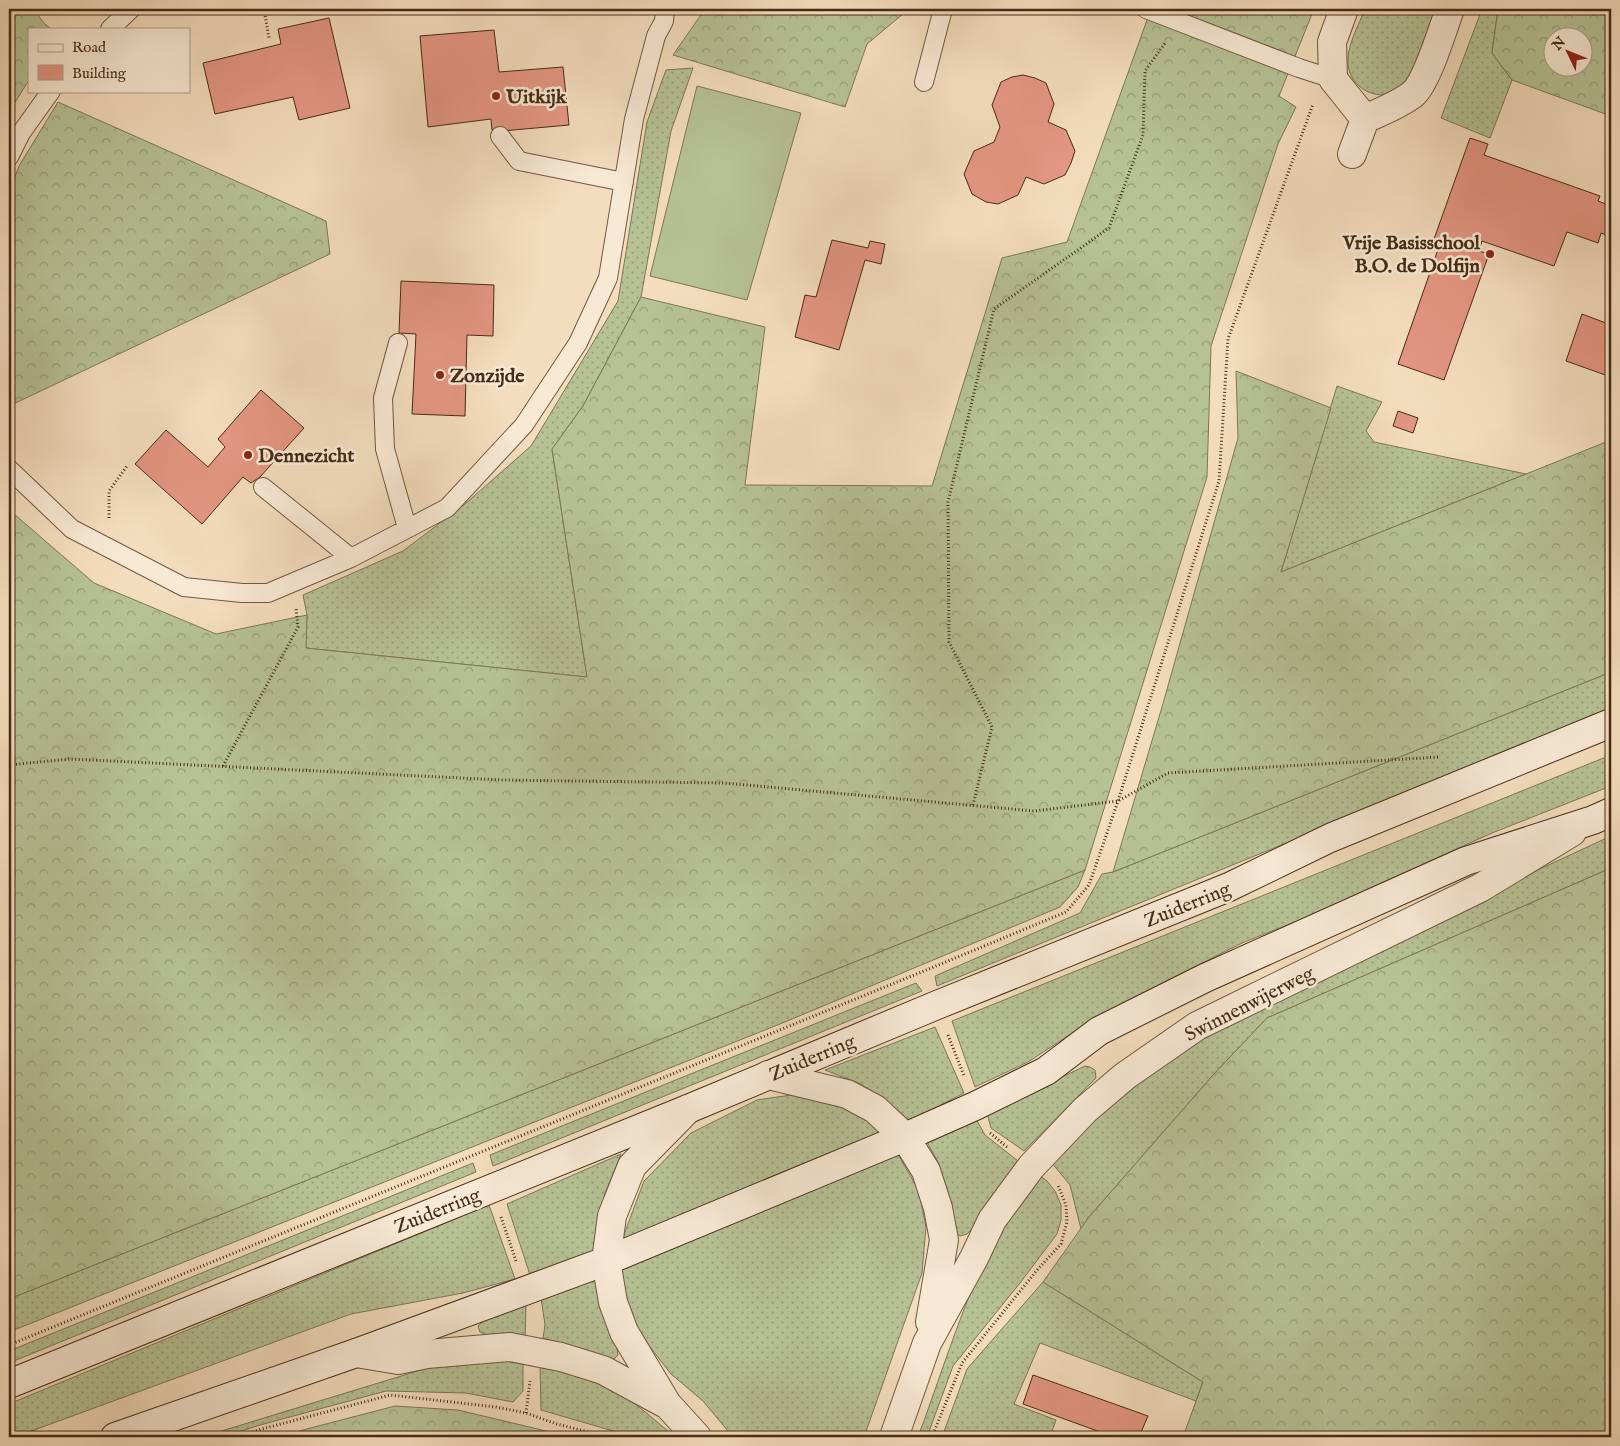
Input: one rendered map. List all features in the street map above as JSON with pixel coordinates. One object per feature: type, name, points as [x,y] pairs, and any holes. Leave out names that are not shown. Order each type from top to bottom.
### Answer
[{"type":"main road","points":[[1344,9],[1332,42],[1333,79],[1365,119]]},
{"type":"main road","points":[[1352,154],[1365,119],[1399,104],[1415,92],[1425,77],[1450,9]]},
{"type":"main road","name":"Zuiderring","points":[[9,1384],[1229,887],[1330,838],[1611,723]]},
{"type":"main road","points":[[115,1437],[356,1353],[606,1262],[975,1106],[1046,1070],[1099,1031],[1205,978],[1466,861],[1602,816]]},
{"type":"main road","name":"Swinnenwijerweg","points":[[894,1437],[927,1343],[974,1258],[992,1220],[1031,1167],[1085,1110],[1125,1076],[1197,1026],[1480,888],[1602,816]]},
{"type":"main road","name":"Swinnenwijerweg","points":[[768,1075],[847,1094],[875,1109],[905,1137],[926,1171],[938,1208],[944,1240],[927,1343]]},
{"type":"main road","points":[[688,1109],[632,1166],[612,1216],[606,1262],[613,1302],[624,1332],[667,1404],[697,1437]]},
{"type":"main road","points":[[356,1353],[398,1360],[427,1354],[510,1347],[561,1358],[603,1370],[667,1404]]},
{"type":"lane","points":[[111,28],[131,9]]},
{"type":"lane","points":[[9,469],[72,529],[184,587],[242,593],[268,594],[351,558],[447,508],[524,425],[578,342],[608,278],[634,119],[656,36],[664,21],[665,9]]},
{"type":"lane","points":[[924,82],[943,9]]},
{"type":"lane","points":[[1146,9],[1298,68],[1333,79]]},
{"type":"lane","points":[[9,157],[21,133],[50,92]]},
{"type":"lane","points":[[500,136],[519,161],[624,182]]},
{"type":"lane","points":[[398,343],[383,398],[385,449],[407,528]]},
{"type":"lane","points":[[263,487],[351,558]]},
{"type":"path","points":[[264,9],[270,38]]},
{"type":"path","points":[[973,805],[992,727],[949,642],[948,502],[994,308],[1109,228],[1143,135],[1144,71],[1180,22]]},
{"type":"path","points":[[9,1345],[1066,912],[1089,885],[1118,800],[1219,481],[1228,339],[1314,102]]},
{"type":"path","points":[[109,548],[109,491],[127,466]]},
{"type":"path","points":[[223,766],[298,627],[294,582]]},
{"type":"path","points":[[9,765],[70,758],[503,780],[724,782],[1034,811],[1118,800],[1168,773],[1441,757]]},
{"type":"path","points":[[236,1437],[390,1395],[470,1403],[526,1413],[558,1424],[608,1437]]},
{"type":"green space","points":[[9,9],[33,9],[50,28],[28,28],[28,82],[9,112]]},
{"type":"green space","points":[[705,9],[909,9],[867,44],[845,107],[673,55]]},
{"type":"green space","points":[[1151,9],[1314,9],[1279,96],[1296,107],[1278,144],[1211,346],[1207,477],[1085,870],[9,1299],[9,505],[14,514],[94,583],[216,634],[307,615],[306,648],[587,677],[552,449],[583,406],[641,297],[765,327],[745,485],[932,486],[1002,258],[1067,242]]},
{"type":"green space","points":[[1365,9],[1436,9],[1410,78],[1397,91],[1389,94],[1370,93],[1355,82],[1350,74],[1348,64],[1349,51]]},
{"type":"green space","points":[[1482,9],[1498,9],[1492,53],[1512,80],[1490,138],[1441,118]]},
{"type":"green space","points":[[1498,9],[1611,9],[1611,116],[1512,80],[1492,53]]},
{"type":"green space","points":[[693,68],[671,131],[641,297],[583,406],[552,449],[587,677],[305,648],[307,615],[303,595],[403,551],[465,504],[531,446],[618,301],[647,122],[666,70]]},
{"type":"green space","points":[[697,86],[801,113],[747,300],[650,276]]},
{"type":"green space","points":[[58,102],[326,221],[330,254],[9,406],[9,193],[19,166]]},
{"type":"green space","points":[[1236,371],[1331,408],[1281,572],[1611,440],[1611,672],[1113,872],[1238,438]]},
{"type":"green space","points":[[1337,386],[1382,402],[1366,431],[1374,442],[1526,474],[1281,572]]},
{"type":"green space","points":[[1611,672],[1611,710],[937,986],[935,976],[1080,913],[1102,874],[1113,872]]},
{"type":"green space","points":[[1611,755],[1611,786],[1492,833],[1297,921],[1242,943],[1103,1013],[1028,1062],[975,1087],[952,1021]]},
{"type":"green space","points":[[1611,836],[1611,868],[1267,1018],[1214,1074],[1089,1217],[1081,1229],[1070,1185],[1051,1162],[1127,1085],[1204,1035],[1501,887]]},
{"type":"green space","points":[[1611,868],[1611,1437],[1183,1437],[1203,1382],[1043,1282],[1089,1217],[1214,1074],[1267,1018]]},
{"type":"green space","points":[[1085,870],[1078,887],[1060,907],[780,1024],[9,1332],[9,1299]]},
{"type":"green space","points":[[916,983],[922,991],[493,1166],[490,1155]]},
{"type":"green space","points":[[935,1027],[964,1093],[904,1124],[883,1100],[861,1084],[825,1070]]},
{"type":"green space","points":[[1085,1066],[1095,1070],[1096,1078],[1024,1151],[991,1128],[987,1113]]},
{"type":"green space","points":[[805,1093],[838,1104],[864,1117],[886,1133],[622,1240],[644,1181],[691,1133],[757,1100]]},
{"type":"green space","points":[[975,1117],[985,1135],[1018,1161],[997,1189],[973,1228],[967,1234],[960,1236],[955,1231],[939,1164],[926,1140]]},
{"type":"green space","points":[[896,1151],[919,1191],[926,1227],[922,1273],[864,1437],[733,1437],[703,1401],[671,1374],[650,1347],[630,1316],[620,1266]]},
{"type":"green space","points":[[621,1154],[605,1193],[597,1226],[596,1250],[530,1275],[507,1204]]},
{"type":"green space","points":[[473,1163],[476,1172],[9,1363],[9,1351]]},
{"type":"green space","points":[[1039,1175],[1055,1191],[1061,1205],[1061,1220],[1057,1234],[953,1366],[927,1437],[918,1437],[958,1325],[985,1259],[1003,1226]]},
{"type":"green space","points":[[489,1205],[515,1279],[463,1293],[351,1314],[15,1437],[9,1437],[9,1404]]},
{"type":"green space","points":[[599,1277],[618,1355],[614,1359],[608,1360],[543,1338],[545,1325],[541,1298]]},
{"type":"green space","points":[[1043,1282],[1203,1382],[1196,1401],[1040,1343],[1014,1404],[1056,1420],[1050,1437],[942,1437],[967,1369]]},
{"type":"green space","points":[[526,1305],[525,1338],[488,1335],[480,1332],[478,1326],[484,1320]]},
{"type":"green space","points":[[523,1359],[523,1391],[513,1402],[466,1393],[386,1391],[222,1437],[202,1437],[437,1365]]},
{"type":"green space","points":[[540,1365],[603,1382],[638,1406],[675,1437],[634,1437],[541,1410]]},
{"type":"green space","points":[[395,1406],[458,1410],[571,1437],[276,1437]]},
{"type":"building","points":[[329,18],[350,108],[299,120],[293,97],[215,114],[203,63],[281,44],[278,29]]},
{"type":"building","name":"Uitkijk","points":[[494,30],[499,72],[563,67],[569,125],[502,131],[492,130],[491,119],[428,127],[420,36]]},
{"type":"building","points":[[1023,75],[1046,83],[1054,104],[1048,122],[1066,130],[1075,151],[1065,175],[1044,184],[1026,177],[1018,195],[998,204],[986,202],[972,194],[964,174],[974,151],[994,142],[1000,127],[992,105],[1001,82]]},
{"type":"building","points":[[1470,138],[1488,144],[1484,155],[1600,196],[1598,201],[1611,206],[1611,237],[1601,233],[1598,243],[1567,232],[1554,266],[1482,241],[1479,251],[1489,254],[1444,380],[1398,364],[1441,241],[1434,239]]},
{"type":"building","points":[[832,240],[868,248],[870,241],[885,244],[881,264],[865,260],[839,350],[795,337],[805,295],[816,297]]},
{"type":"building","name":"Zonzijde","points":[[401,281],[494,285],[493,336],[467,335],[465,416],[412,414],[416,334],[399,333]]},
{"type":"building","points":[[1582,314],[1611,325],[1611,377],[1566,361]]},
{"type":"building","name":"Dennezicht","points":[[261,390],[304,428],[260,477],[251,483],[243,477],[202,524],[135,464],[166,430],[208,467],[225,447],[218,439]]},
{"type":"building","points":[[1398,411],[1418,418],[1413,433],[1393,426]]},
{"type":"building","points":[[1033,1375],[1148,1416],[1139,1437],[1114,1437],[1023,1404]]},
{"type":"place","name":"Uitkijk","points":[[496,96]]},
{"type":"place","name":"Vrije Basisschool B.O. de Dolfijn","points":[[1490,254]]},
{"type":"place","name":"Zonzijde","points":[[440,375]]},
{"type":"place","name":"Dennezicht","points":[[248,455]]}]
